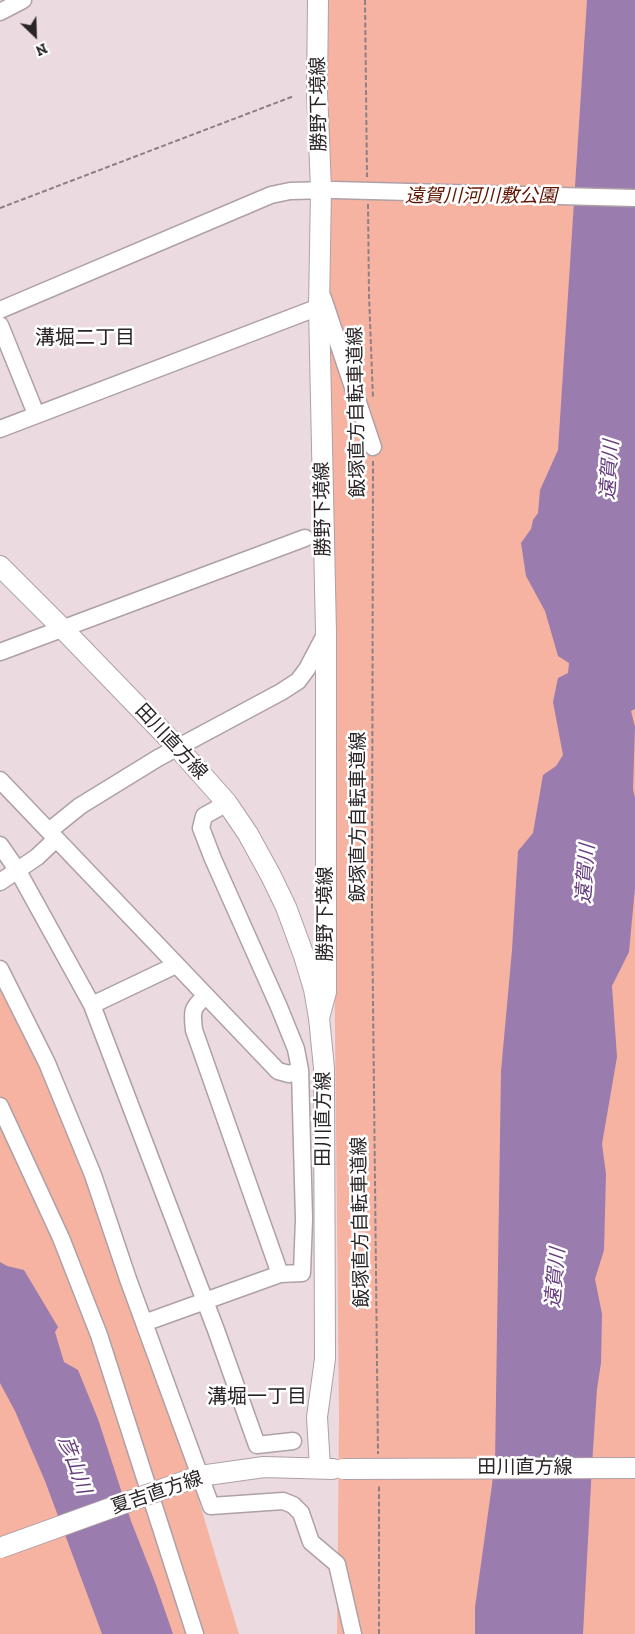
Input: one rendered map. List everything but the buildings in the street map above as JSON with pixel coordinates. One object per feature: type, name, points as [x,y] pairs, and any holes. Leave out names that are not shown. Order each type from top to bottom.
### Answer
[{"type":"main road","name":"勝野下境線","points":[[317,0],[317,91],[328,190],[319,298],[326,633],[326,992],[319,1018]]},
{"type":"main road","name":"田川直方線","points":[[0,566],[178,748],[227,803],[248,834],[286,907],[307,964],[319,1018],[324,1068],[325,1349],[317,1417],[320,1468],[635,1468]]},
{"type":"main road","name":"夏吉直方線","points":[[0,1548],[195,1478],[264,1468],[320,1468]]},
{"type":"street","points":[[0,12],[24,0]]},
{"type":"street","points":[[0,310],[86,275],[255,201],[290,191],[328,190],[635,198]]},
{"type":"street","points":[[0,428],[319,298],[373,447]]},
{"type":"street","points":[[0,325],[36,414]]},
{"type":"street","points":[[0,652],[305,538]]},
{"type":"street","points":[[0,882],[37,857],[52,835],[80,806],[158,758],[280,692],[298,680],[307,669],[326,633]]},
{"type":"street","points":[[0,780],[278,1071],[289,1074],[300,1070]]},
{"type":"street","points":[[144,1323],[280,1274],[302,1273],[304,1220],[300,1070],[296,1049],[279,1007],[201,828],[204,816],[227,803]]},
{"type":"street","points":[[0,845],[18,871],[92,1005],[205,1301],[257,1445],[293,1440]]},
{"type":"street","points":[[92,1005],[176,965]]},
{"type":"street","points":[[0,969],[46,1063],[90,1166],[195,1478],[211,1506],[283,1501],[293,1505],[301,1513],[311,1542],[337,1564],[353,1634]]},
{"type":"street","points":[[206,996],[194,1006],[192,1015],[194,1030],[280,1274]]},
{"type":"street","points":[[0,1106],[61,1238],[98,1335],[195,1634]]},
{"type":"path","points":[[365,0],[367,179]]},
{"type":"path","points":[[0,208],[294,96]]},
{"type":"path","name":"飯塚直方自転車道線","points":[[368,198],[373,405]]},
{"type":"path","name":"飯塚直方自転車道線","points":[[373,447],[372,910],[378,1460]]},
{"type":"path","points":[[379,1479],[379,1634]]},
{"type":"green space","name":"遠賀川河川敷公園","points":[[327,0],[635,0],[635,1634],[337,1634],[339,1416],[326,162]]},
{"type":"green space","points":[[0,987],[33,1050],[86,1172],[176,1425],[239,1634],[0,1634]]},
{"type":"water","name":"遠賀川","points":[[587,0],[635,0],[635,709],[631,711],[635,727],[633,789],[635,798],[635,888],[629,952],[612,986],[617,1057],[602,1144],[606,1174],[604,1250],[595,1279],[602,1314],[601,1363],[597,1389],[583,1634],[475,1634],[475,1607],[495,1463],[501,1071],[512,950],[518,851],[533,833],[543,775],[556,766],[563,755],[553,702],[558,678],[568,673],[569,663],[558,656],[545,611],[526,576],[521,543],[531,529],[533,520],[538,513],[540,490],[558,450]]},
{"type":"water","name":"彦山川","points":[[0,1262],[7,1266],[24,1270],[58,1327],[55,1332],[64,1362],[78,1370],[98,1419],[131,1521],[173,1634],[102,1634],[45,1481],[15,1411],[0,1383]]},
{"type":"district","name":"溝堀二丁目","points":[[85,338]]},
{"type":"district","name":"溝堀一丁目","points":[[257,1397]]}]
